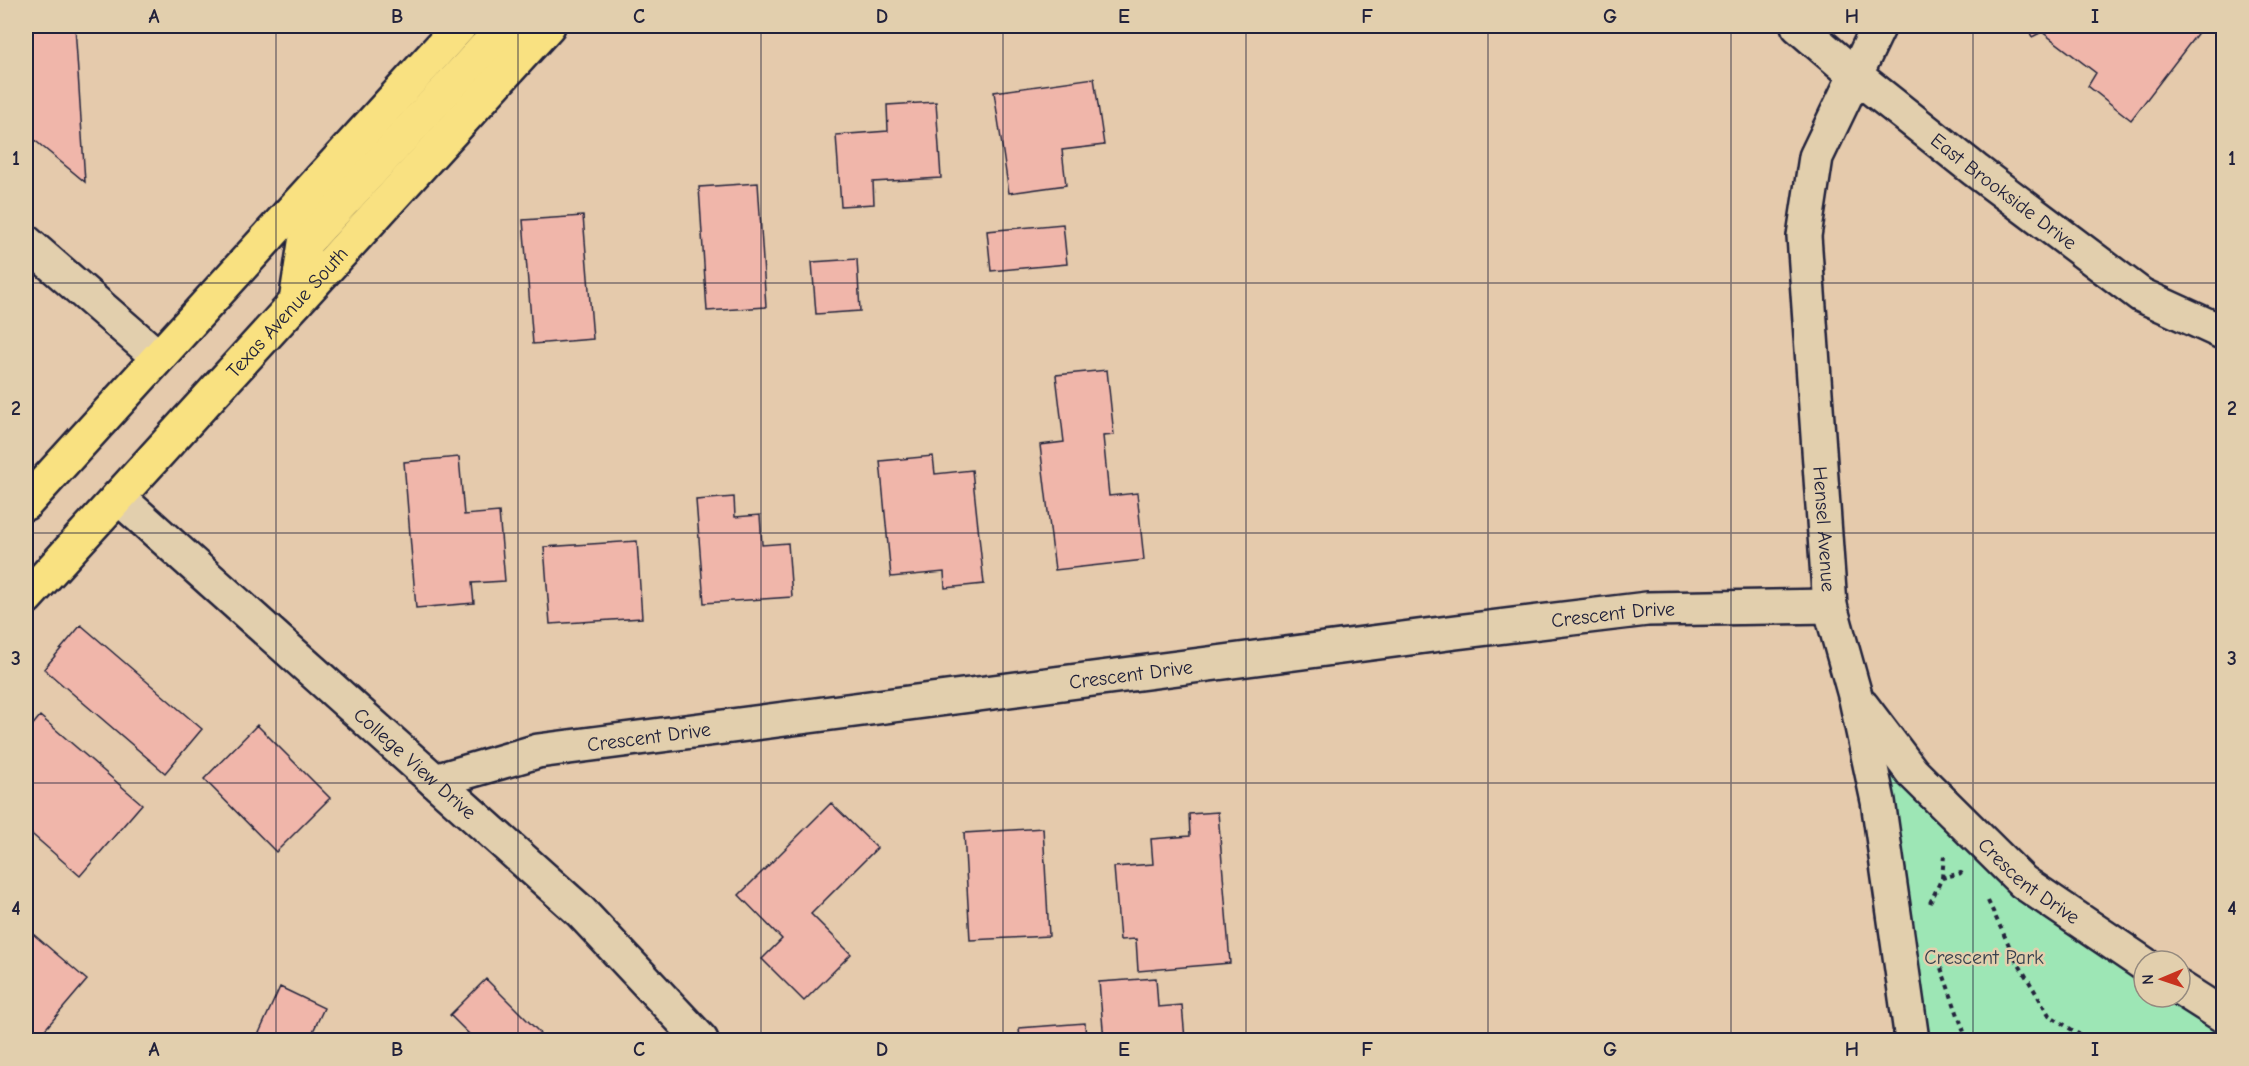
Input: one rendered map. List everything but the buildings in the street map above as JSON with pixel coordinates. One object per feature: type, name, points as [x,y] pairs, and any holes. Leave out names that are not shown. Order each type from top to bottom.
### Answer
[{"type":"main road","points":[[26,502],[460,26]]},
{"type":"main road","points":[[296,302],[305,243],[505,26]]},
{"type":"main road","name":"Texas Avenue South","points":[[26,598],[548,26]]},
{"type":"street","name":"East Brookside Drive","points":[[1798,26],[1854,74],[1975,170],[2141,295],[2223,333]]},
{"type":"street","name":"Hensel Avenue","points":[[1879,26],[1816,157],[1804,236],[1830,606],[1857,699],[1878,801],[1912,1041]]},
{"type":"street","points":[[26,242],[158,357]]},
{"type":"street","name":"College View Drive","points":[[118,496],[580,911],[690,1037]]},
{"type":"street","name":"Crescent Drive","points":[[435,781],[538,751],[1456,632],[1647,609],[1830,606]]},
{"type":"street","name":"Crescent Drive","points":[[1857,699],[1912,772],[2023,882],[2132,956]]},
{"type":"street","points":[[2192,996],[2223,1016]]},
{"type":"path","points":[[1929,913],[1929,903],[1942,878],[1960,873],[1969,880]]},
{"type":"path","points":[[1986,896],[2015,958],[2049,1015],[2088,1041]]},
{"type":"path","points":[[1939,961],[1967,1041]]},
{"type":"green space","name":"Crescent Park","points":[[1856,699],[1912,772],[2132,954],[2132,1009],[2192,1009],[2192,1002],[2223,1016],[2223,1040],[1912,1040]]}]
